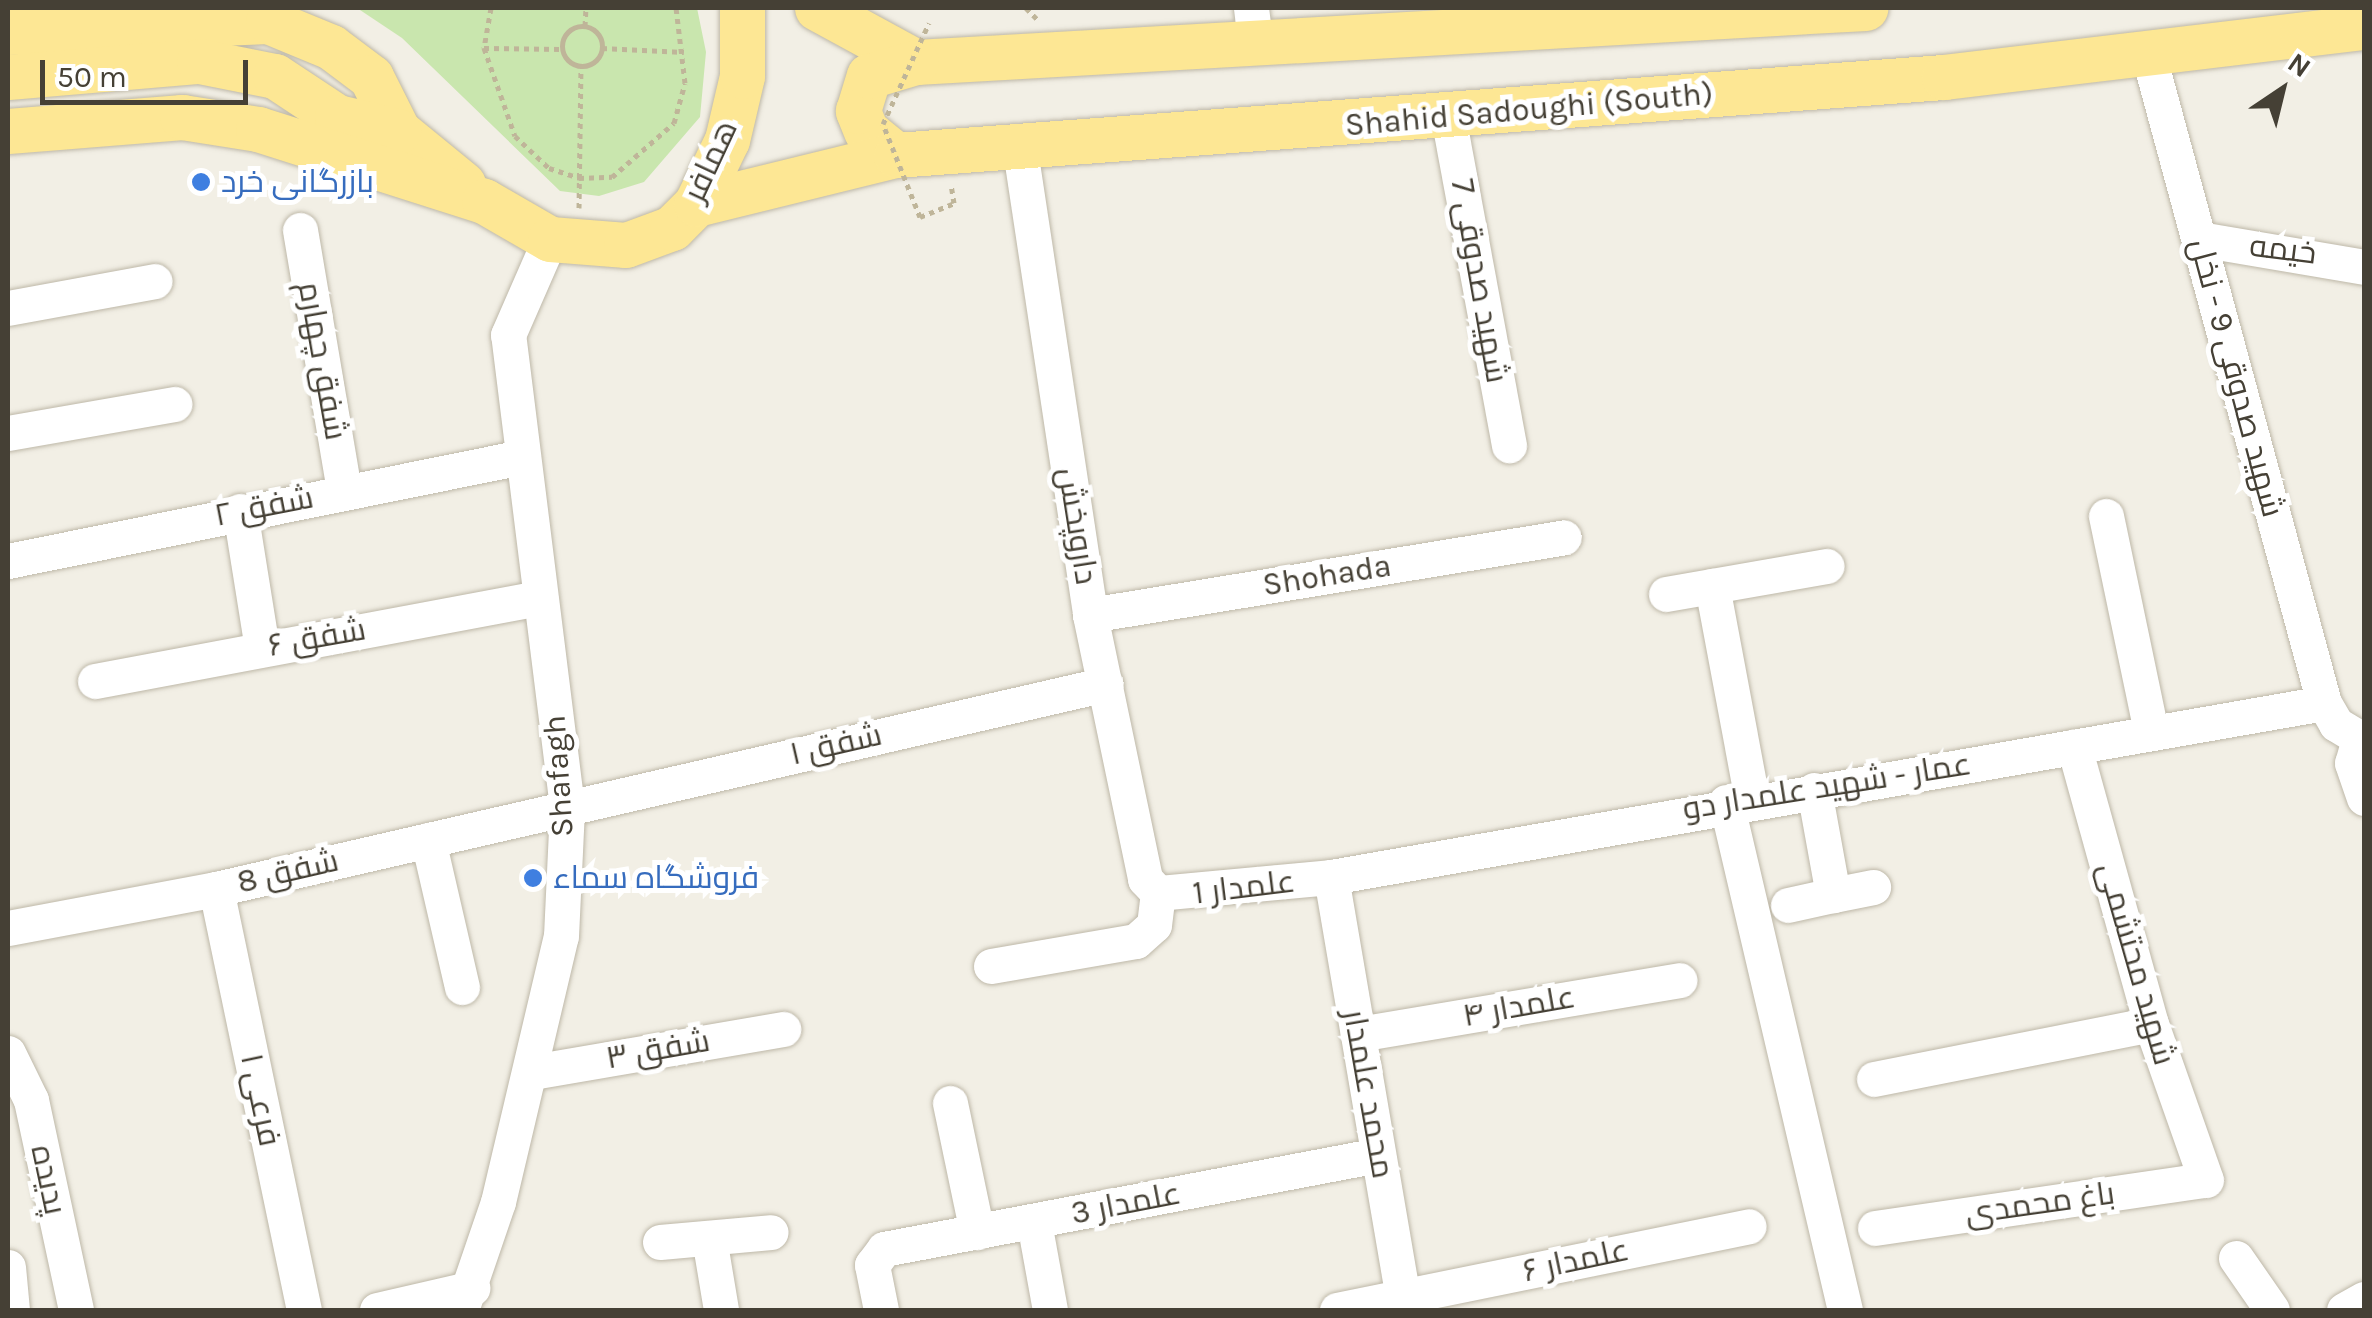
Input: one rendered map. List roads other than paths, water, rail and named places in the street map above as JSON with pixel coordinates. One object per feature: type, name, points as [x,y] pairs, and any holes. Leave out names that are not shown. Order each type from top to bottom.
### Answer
[{"type":"main road","name":"همافر","points":[[484,201],[564,240],[626,245],[672,228],[696,204],[727,140],[742,76],[742,8]]},
{"type":"main road","points":[[817,8],[923,43],[1253,25],[1864,8]]},
{"type":"main road","points":[[8,32],[268,21],[331,47],[370,77],[398,131],[484,201]]},
{"type":"main road","name":"Shahid Sadoughi (South)","points":[[696,204],[896,155],[1020,150],[1448,116],[2148,52],[2364,28]]},
{"type":"main road","points":[[896,155],[866,131],[858,110],[869,76],[923,43]]},
{"type":"main road","points":[[8,77],[198,61],[275,76],[337,117],[398,131]]},
{"type":"main road","points":[[8,131],[182,117],[258,129],[484,201]]},
{"type":"street","name":"شهید صدوقی 9 - نخل","points":[[2148,52],[2324,702]]},
{"type":"street","name":"شهید صدوقی 7","points":[[1448,116],[1509,445]]},
{"type":"street","name":"داروپخش","points":[[1020,150],[1090,615],[1146,879],[1158,894]]},
{"type":"street","name":"شفق چهارم","points":[[300,230],[344,491]]},
{"type":"street","name":"خیمه","points":[[2199,239],[2364,267]]},
{"type":"street","name":"Shafagh","points":[[467,1299],[532,1072],[561,936],[567,807],[508,335],[564,240]]},
{"type":"street","points":[[8,308],[155,281]]},
{"type":"street","points":[[8,433],[174,404]]},
{"type":"street","name":"شفق ۲","points":[[8,560],[522,457]]},
{"type":"street","points":[[240,511],[262,648]]},
{"type":"street","points":[[2106,516],[2151,732]]},
{"type":"street","name":"Shohada","points":[[1090,615],[1564,537]]},
{"type":"street","points":[[1666,594],[1827,566]]},
{"type":"street","points":[[1712,586],[1739,800],[1845,1310]]},
{"type":"street","name":"شفق ۶","points":[[95,681],[540,598]]},
{"type":"street","name":"شفق ۱","points":[[567,807],[1106,684]]},
{"type":"street","name":"عمار - شهید علمدار دو","points":[[1331,877],[1739,800],[2324,702]]},
{"type":"street","points":[[2324,702],[2362,740],[2352,763],[2364,798]]},
{"type":"street","name":"شهید محتشمی","points":[[2074,746],[2151,1024],[2206,1180]]},
{"type":"street","points":[[1814,790],[1833,895]]},
{"type":"street","name":"شفق 8","points":[[8,928],[216,889],[567,807]]},
{"type":"street","points":[[428,840],[462,987]]},
{"type":"street","name":"علمدار 1","points":[[1158,894],[1331,877]]},
{"type":"street","name":"محمد علمدار","points":[[1331,877],[1403,1304]]},
{"type":"street","points":[[1788,906],[1874,886]]},
{"type":"street","name":"فرعی ۱","points":[[216,889],[304,1310]]},
{"type":"street","points":[[992,966],[1136,940],[1154,926],[1158,894]]},
{"type":"street","name":"علمدار ۴","points":[[1358,1034],[1680,980]]},
{"type":"street","points":[[1874,1079],[2151,1024]]},
{"type":"street","name":"شفق ۳","points":[[532,1072],[783,1029]]},
{"type":"street","name":"پدیده","points":[[8,1054],[31,1100],[76,1310]]},
{"type":"street","points":[[950,1103],[978,1232]]},
{"type":"street","name":"علمدار 3","points":[[881,1310],[874,1255],[1378,1155]]},
{"type":"street","name":"باغ محمدی","points":[[1875,1228],[2206,1180]]},
{"type":"street","points":[[1034,1222],[1050,1310]]},
{"type":"street","name":"علمدار ۶","points":[[1337,1310],[1403,1304],[1749,1226]]},
{"type":"street","points":[[660,1242],[771,1232]]},
{"type":"street","points":[[709,1238],[721,1310]]},
{"type":"street","points":[[2236,1258],[2272,1310]]},
{"type":"street","points":[[8,1267],[12,1310]]},
{"type":"street","points":[[377,1310],[467,1299]]},
{"type":"street","points":[[2344,1310],[2364,1299]]},
{"type":"place","name":"بازرگانی خرد","points":[[201,182]]},
{"type":"place","name":"فروشگاه سماء","points":[[533,878]]}]
